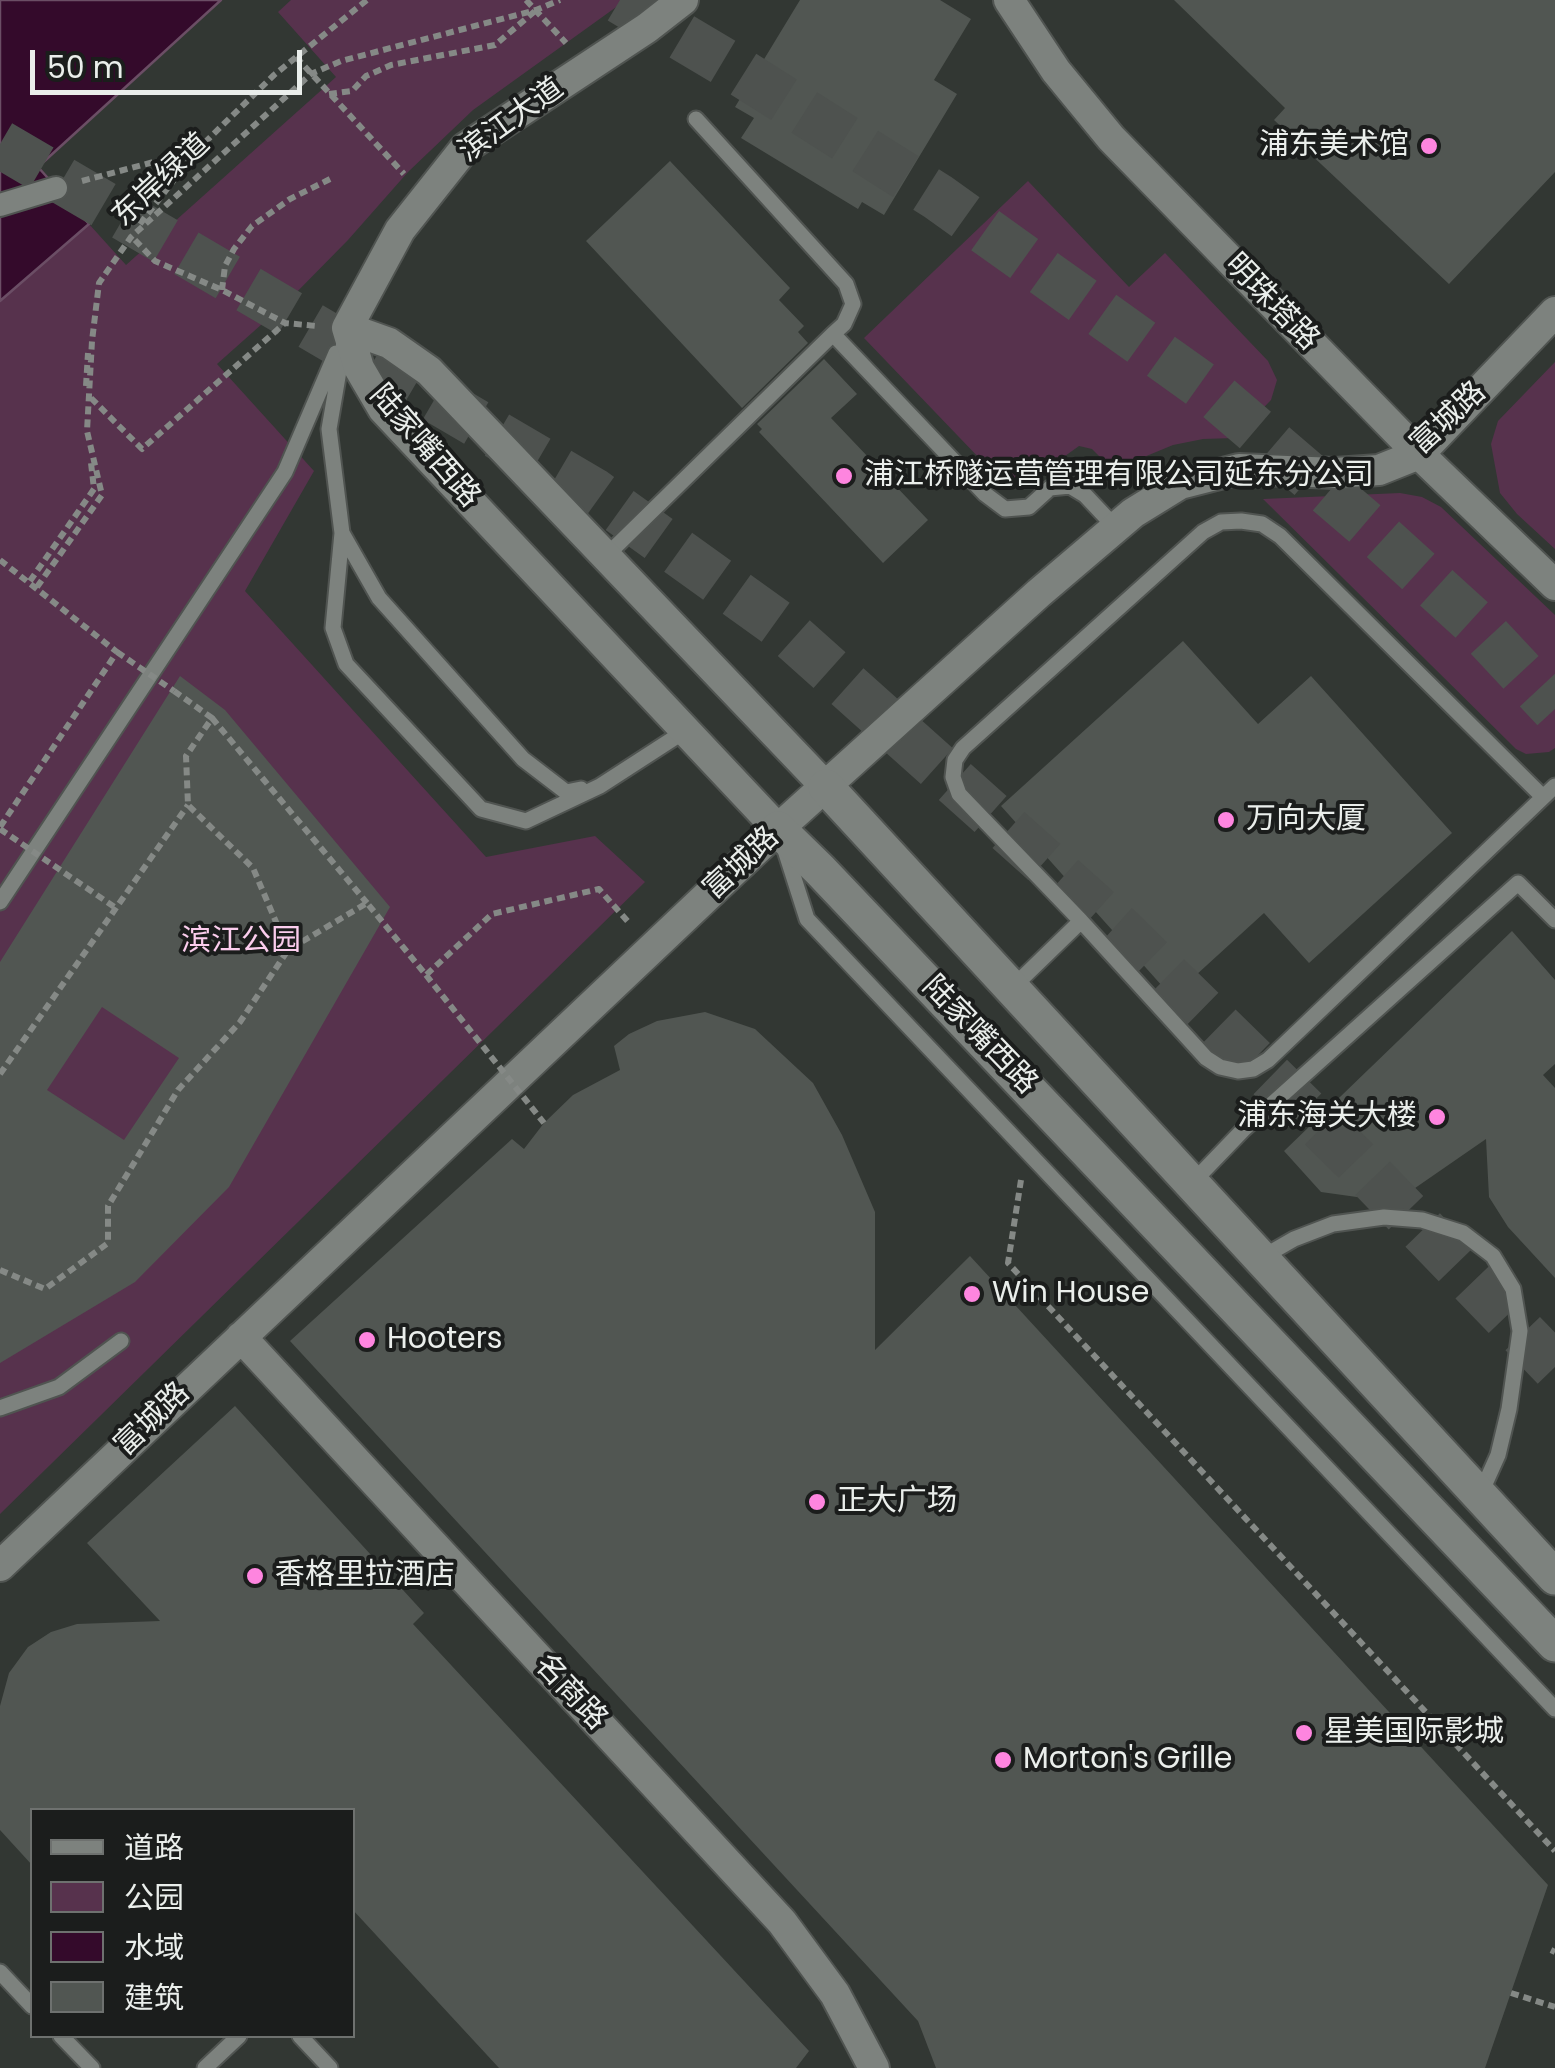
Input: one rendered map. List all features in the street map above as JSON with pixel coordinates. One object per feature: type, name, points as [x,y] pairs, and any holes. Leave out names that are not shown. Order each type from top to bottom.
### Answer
[{"type":"street","name":"滨江大道","points":[[347,328],[400,230],[465,148],[684,0]]},
{"type":"street","name":"明珠塔路","points":[[1009,0],[1056,71],[1111,138],[1419,454],[1555,586]]},
{"type":"street","points":[[0,206],[56,188]]},
{"type":"street","name":"富城路","points":[[0,1566],[778,830],[1133,513],[1180,484],[1240,469],[1335,473],[1379,470],[1419,454],[1555,312]]},
{"type":"street","name":"陆家嘴西路","points":[[347,328],[389,343],[429,371],[826,786],[1555,1577]]},
{"type":"street","name":"陆家嘴西路","points":[[347,328],[359,368],[383,409],[778,830],[1555,1644]]},
{"type":"street","name":"名商路","points":[[241,1337],[782,1922],[835,1994],[874,2068]]},
{"type":"lane","points":[[606,556],[844,324],[853,304],[846,284],[696,119]]},
{"type":"lane","points":[[347,328],[330,429],[342,533],[333,628],[346,664],[481,809],[526,820],[600,786],[686,731]]},
{"type":"lane","points":[[0,902],[285,472],[347,328]]},
{"type":"lane","points":[[833,334],[985,494],[1004,509],[1028,508],[1050,488],[1070,486],[1085,495],[1116,528]]},
{"type":"lane","points":[[1221,522],[1262,524],[1280,536],[1549,791],[1268,1060],[1253,1069],[1220,1067],[1206,1058],[1081,921],[959,794],[952,777],[955,760],[962,748],[1203,532],[1221,522]]},
{"type":"lane","points":[[342,533],[379,598],[523,759],[566,792],[600,786]]},
{"type":"lane","points":[[778,830],[807,919],[1555,1708]]},
{"type":"lane","points":[[1192,1183],[1244,1130],[1518,883],[1555,920]]},
{"type":"lane","points":[[1012,988],[1081,921]]},
{"type":"lane","points":[[1261,1258],[1294,1238],[1333,1224],[1384,1217],[1422,1220],[1463,1233],[1493,1256],[1513,1289],[1520,1331],[1498,1456],[1480,1495]]},
{"type":"lane","points":[[0,1408],[59,1386],[121,1341]]},
{"type":"lane","points":[[0,1972],[30,2004]]},
{"type":"lane","points":[[63,2038],[92,2068]]},
{"type":"lane","points":[[214,2038],[225,2049]]},
{"type":"lane","points":[[205,2068],[237,2038]]},
{"type":"lane","points":[[302,2038],[330,2068]]},
{"type":"path","points":[[34,584],[94,489],[87,431],[86,365],[97,302],[118,256],[196,150],[274,75],[367,0]]},
{"type":"path","points":[[526,0],[588,67]]},
{"type":"path","name":"东岸绿道","points":[[133,239],[311,74],[560,0]]},
{"type":"path","points":[[329,94],[352,92],[366,76],[391,64],[495,46],[536,10]]},
{"type":"path","points":[[296,57],[426,198]]},
{"type":"path","points":[[56,188],[196,150]]},
{"type":"path","points":[[222,290],[225,266],[252,226],[290,199],[334,178]]},
{"type":"path","points":[[133,239],[155,260],[284,324],[347,328]]},
{"type":"path","points":[[88,396],[142,449],[284,324]]},
{"type":"path","points":[[0,560],[117,652],[212,718],[544,1122]]},
{"type":"path","points":[[116,908],[0,828],[117,652]]},
{"type":"path","points":[[0,1074],[188,805],[186,756],[212,718]]},
{"type":"path","points":[[188,805],[253,868],[288,950]]},
{"type":"path","points":[[426,975],[492,914],[599,889],[652,949]]},
{"type":"path","points":[[0,1270],[46,1289],[108,1244],[108,1206],[178,1090],[240,1022],[288,950],[367,903]]},
{"type":"path","points":[[1021,1179],[1008,1264],[1555,1851]]},
{"type":"path","points":[[1510,1993],[1555,2006]]},
{"type":"green space","name":"滨江公园","points":[[291,0],[626,0],[473,110],[408,172],[289,300],[217,364],[314,471],[245,591],[486,857],[595,836],[645,882],[0,1514],[0,301],[89,224],[126,265],[336,77],[278,12]]},
{"type":"green space","points":[[1028,181],[1129,287],[1165,253],[1268,361],[1277,380],[1271,400],[1234,438],[1173,445],[1116,473],[1092,449],[1079,446],[1019,489],[1005,485],[864,338]]},
{"type":"green space","points":[[1555,362],[1555,549],[1500,493],[1491,444],[1498,421]]},
{"type":"green space","points":[[1400,493],[1422,497],[1441,507],[1555,615],[1555,748],[1549,752],[1526,754],[1516,749],[1263,499]]},
{"type":"water","points":[[0,0],[221,0],[38,167],[89,224],[0,301]]},
{"type":"building","points":[[800,0],[940,0],[971,19],[934,80],[957,94],[884,215],[862,202],[858,209],[741,138],[754,118],[735,107]]},
{"type":"building","name":"浦东美术馆","points":[[1174,0],[1555,0],[1555,172],[1449,284],[1274,120],[1285,108]]},
{"type":"building","points":[[670,161],[790,288],[779,300],[804,326],[798,332],[808,343],[742,408],[586,241]]},
{"type":"building","name":"浦江桥隧运营管理有限公司延东分公司","points":[[824,359],[857,394],[831,418],[928,520],[883,563],[759,432],[762,429],[757,424]]},
{"type":"building","name":"万向大厦","points":[[1183,641],[1258,724],[1311,676],[1452,833],[1309,963],[1264,913],[1172,997],[1001,806]]},
{"type":"building","points":[[180,676],[225,710],[390,907],[229,1187],[135,1282],[0,1363],[0,962]],"holes":[[[102,1007],[179,1058],[124,1140],[47,1090]]]},
{"type":"building","name":"浦东海关大楼","points":[[1512,931],[1555,980],[1555,1064],[1543,1075],[1555,1088],[1555,1278],[1508,1227],[1489,1197],[1486,1139],[1405,1195],[1364,1198],[1321,1192],[1284,1151]]},
{"type":"building","name":"正大广场","points":[[705,1012],[755,1029],[813,1083],[842,1135],[875,1212],[875,1350],[970,1256],[1548,1885],[1485,2068],[936,2068],[918,2021],[290,1341],[512,1139],[524,1149],[573,1095],[620,1070],[614,1046],[629,1034],[657,1021]]},
{"type":"building","points":[[235,1406],[424,1613],[413,1624],[809,2051],[796,2068],[499,2068],[355,1912],[355,1808],[30,1808],[30,1863],[0,1830],[0,1706],[9,1673],[28,1647],[51,1632],[77,1624],[160,1621],[87,1543]]},
{"type":"tunnel","points":[[620,0],[938,197],[1211,392],[1476,624],[1555,709]]},
{"type":"tunnel","points":[[0,144],[594,492],[778,624],[1117,927],[1355,1160],[1555,1367]]},
{"type":"place","name":"浦东美术馆","points":[[1429,146]]},
{"type":"place","name":"浦江桥隧运营管理有限公司延东分公司","points":[[844,476]]},
{"type":"place","name":"万向大厦","points":[[1226,820]]},
{"type":"place","name":"浦东海关大楼","points":[[1437,1117]]},
{"type":"place","name":"Win House","points":[[972,1294]]},
{"type":"place","name":"Hooters","points":[[367,1340]]},
{"type":"place","name":"正大广场","points":[[817,1502]]},
{"type":"place","name":"香格里拉酒店","points":[[255,1576]]},
{"type":"place","name":"星美国际影城","points":[[1304,1733]]},
{"type":"place","name":"Morton's Grille","points":[[1003,1760]]}]
